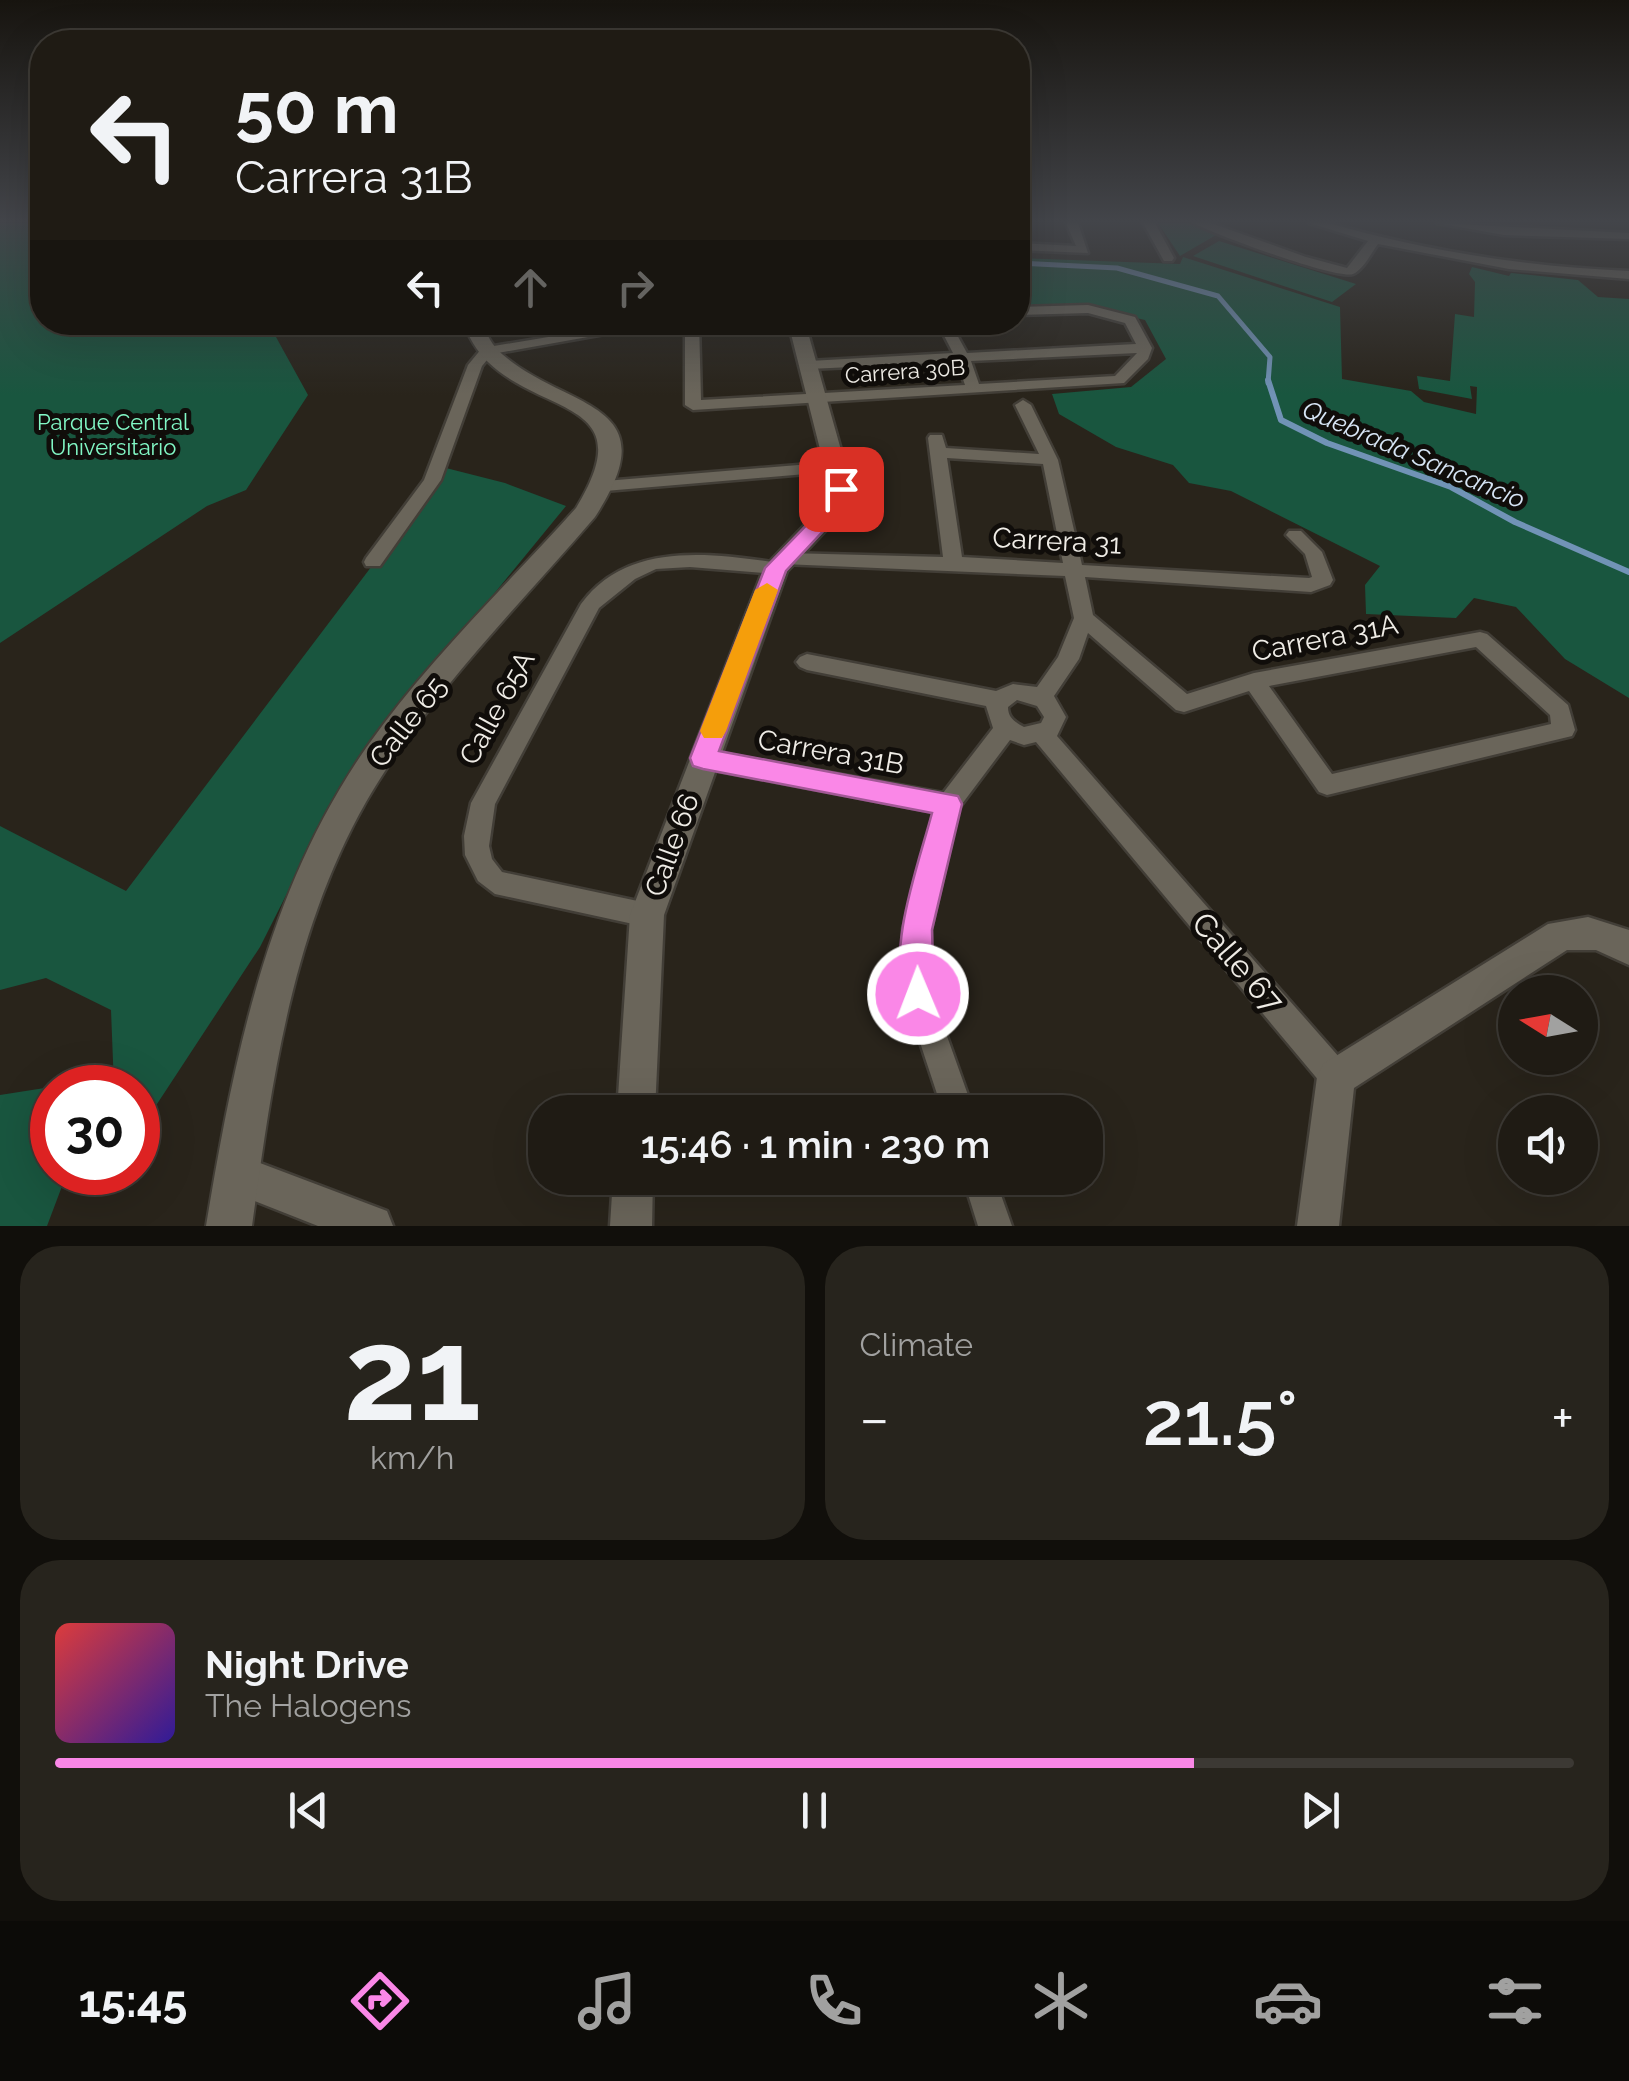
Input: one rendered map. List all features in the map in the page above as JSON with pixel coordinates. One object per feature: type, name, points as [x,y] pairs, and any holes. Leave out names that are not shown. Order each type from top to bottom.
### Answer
[{"type":"main road","points":[[479,335],[487,351],[512,370],[576,401],[599,419],[612,444],[613,462],[605,486]]},
{"type":"main road","name":"Calle 65","points":[[228,1226],[265,1011],[307,886],[354,793],[406,719],[605,486]]},
{"type":"street","points":[[809,366],[1146,348],[1130,320],[1088,309],[1030,311]]},
{"type":"street","points":[[373,562],[432,480],[475,365],[487,351],[586,335]]},
{"type":"street","name":"Carrera 30B","points":[[692,335],[692,405],[1120,380],[1144,356],[1146,348]]},
{"type":"street","name":"Calle 66","points":[[637,1095],[647,915],[703,758],[781,563],[833,509],[841,489],[800,335]]},
{"type":"street","points":[[950,335],[974,390]]},
{"type":"street","points":[[1023,405],[1050,460],[1084,618],[1068,659],[1042,697]]},
{"type":"street","points":[[953,563],[939,446],[1050,460]]},
{"type":"street","points":[[605,486],[835,467]]},
{"type":"street","name":"Carrera 31","points":[[781,563],[953,563],[1311,585],[1323,580],[1313,552],[1295,535]]},
{"type":"street","name":"Calle 65A","points":[[647,915],[495,882],[478,867],[474,836],[482,803],[591,604],[643,567],[676,562],[781,563]]},
{"type":"street","name":"Carrera 31A","points":[[1084,618],[1184,704],[1254,681],[1480,639],[1560,710],[1564,730],[1327,785],[1254,681]]},
{"type":"street","points":[[807,662],[999,700],[1014,692],[1042,697],[1055,717],[1049,730],[1024,736],[1006,728],[996,714],[999,700]]},
{"type":"street","points":[[952,1095],[918,994],[917,930],[948,804],[1006,728]]},
{"type":"street","name":"Calle 67","points":[[1042,734],[1336,1076]]},
{"type":"street","name":"Carrera 31B","points":[[703,758],[948,804]]},
{"type":"street","points":[[1318,1226],[1336,1076],[1560,935],[1582,930],[1618,942]]},
{"type":"street","points":[[236,1174],[372,1226]]},
{"type":"street","points":[[631,1226],[632,1195]]},
{"type":"street","points":[[985,1195],[995,1226]]},
{"type":"green space","name":"Parque Central Universitario","points":[[0,280],[30,280],[30,335],[277,335],[308,395],[246,490],[207,506],[0,643]]},
{"type":"green space","points":[[1030,280],[1256,280],[1340,307],[1342,379],[1411,391],[1424,402],[1476,414],[1477,387],[1470,386],[1472,399],[1419,389],[1417,376],[1450,381],[1455,314],[1474,317],[1474,280],[1578,280],[1598,297],[1629,299],[1629,698],[1565,659],[1516,607],[1474,598],[1456,618],[1366,614],[1365,585],[1380,566],[1231,491],[1189,483],[1173,465],[1116,447],[1059,414],[1052,394],[1131,387],[1166,359],[1145,320],[1078,305],[1030,307]]},
{"type":"green space","points":[[1266,280],[1344,280],[1356,284],[1332,302]]},
{"type":"green space","points":[[446,468],[505,483],[566,506],[389,722],[340,788],[260,947],[160,1099],[160,1065],[113,1065],[111,1010],[46,978],[0,990],[0,826],[126,891]]},
{"type":"green space","points":[[30,1090],[30,1195],[59,1195],[47,1226],[0,1226],[0,1095]]},
{"type":"waterway","name":"Quebrada Sancancio","points":[[1161,280],[1218,296],[1270,357],[1268,381]]},
{"type":"waterway","name":"Quebrada Sancancio","points":[[1268,381],[1281,420],[1327,443],[1451,487],[1515,522],[1629,572]]},
{"type":"slow traffic","points":[[713,731],[767,590]]},
{"type":"route","points":[[841,489],[833,509],[776,568],[703,758],[948,804],[917,930],[918,994]]}]
